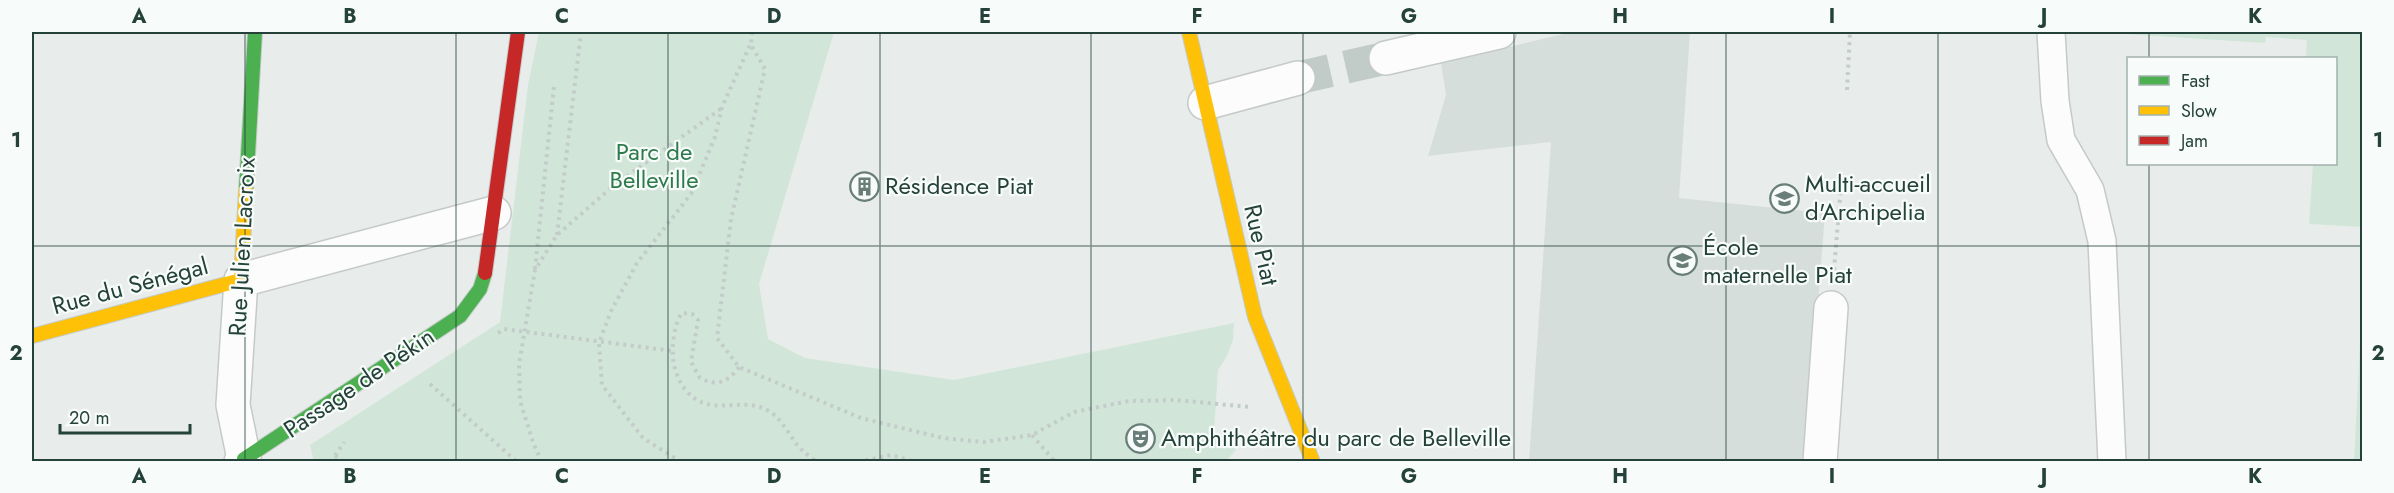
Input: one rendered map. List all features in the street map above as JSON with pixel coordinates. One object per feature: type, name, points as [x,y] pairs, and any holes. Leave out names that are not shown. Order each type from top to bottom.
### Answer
[{"type":"street","name":"Rue Julien Lacroix","points":[[243,461],[233,405],[255,32]]},
{"type":"street","points":[[241,280],[494,213],[518,32]]},
{"type":"street","name":"Rue Piat","points":[[1189,32],[1255,317],[1313,462]]},
{"type":"street","points":[[1386,58],[1499,32]]},
{"type":"street","points":[[1205,103],[1298,78]]},
{"type":"street","name":"Passage de Pékin","points":[[243,461],[460,316],[480,289],[488,265],[494,213]]},
{"type":"street","name":"Rue du Sénégal","points":[[32,336],[241,280]]},
{"type":"street","points":[[1820,462],[1831,308]]},
{"type":"lane","points":[[2051,32],[2055,101],[2061,140],[2090,190],[2102,241],[2112,462]]},
{"type":"path","points":[[556,235],[581,32]]},
{"type":"path","points":[[681,462],[643,438],[602,385],[599,343],[611,311],[637,263],[691,194],[715,137],[722,107],[751,45],[752,32]]},
{"type":"path","points":[[1847,90],[1850,32]]},
{"type":"path","points":[[751,45],[765,69],[731,219],[717,338],[739,367],[861,418],[943,438],[984,442],[1032,435],[1074,412],[1129,401],[1176,400],[1260,408]]},
{"type":"path","points":[[542,462],[520,401],[519,364],[535,270],[555,79]]},
{"type":"path","points":[[535,270],[556,235],[612,187],[722,107]]},
{"type":"path","points":[[1831,308],[1842,172]]},
{"type":"path","points":[[739,367],[730,378],[718,383],[700,378],[691,362],[698,320],[692,314],[682,313],[678,319],[673,351],[674,366],[679,381],[692,398],[710,406],[746,404],[769,411],[784,426],[801,450],[817,462]]},
{"type":"path","points":[[490,338],[504,329],[673,351]]},
{"type":"path","points":[[427,381],[517,462]]},
{"type":"path","points":[[1032,435],[1055,462]]},
{"type":"path","points":[[858,462],[891,455],[916,462]]},
{"type":"path","points":[[335,456],[345,462]]},
{"type":"shaded area","name":"École maternelle Piat","points":[[1572,32],[1690,32],[1679,198],[1825,213],[1806,461],[1529,461],[1551,142],[1428,156],[1446,95],[1441,63]]},
{"type":"green space","name":"Parc de Belleville","points":[[539,32],[834,32],[759,284],[768,339],[805,358],[954,380],[1234,323],[1233,340],[1218,370],[1214,433],[1236,450],[1226,461],[314,462],[310,445],[500,322],[528,85]]},
{"type":"green space","points":[[2125,32],[2362,32],[2362,227],[2309,224],[2313,165],[2337,165],[2337,57],[2306,57],[2307,40],[2266,37],[2265,43],[2125,34]]},
{"type":"green space","points":[[2362,305],[2362,461],[2354,461]]},
{"type":"tunnel","points":[[1298,78],[1386,58]]},
{"type":"traffic: fast","points":[[246,190],[255,32]]},
{"type":"traffic: fast","points":[[244,462],[244,459],[460,316],[480,289],[485,273]]},
{"type":"traffic: slow","points":[[1189,32],[1255,317],[1313,462]]},
{"type":"traffic: slow","points":[[32,336],[241,280],[246,190]]},
{"type":"traffic: jam","points":[[485,273],[518,32]]},
{"type":"place","name":"Résidence Piat","points":[[864,186]]},
{"type":"place","name":"Multi-accueil d'Archipelia","points":[[1784,198]]},
{"type":"place","name":"École maternelle Piat","points":[[1682,261]]},
{"type":"place","name":"Amphithéâtre du parc de Belleville","points":[[1140,438]]}]
